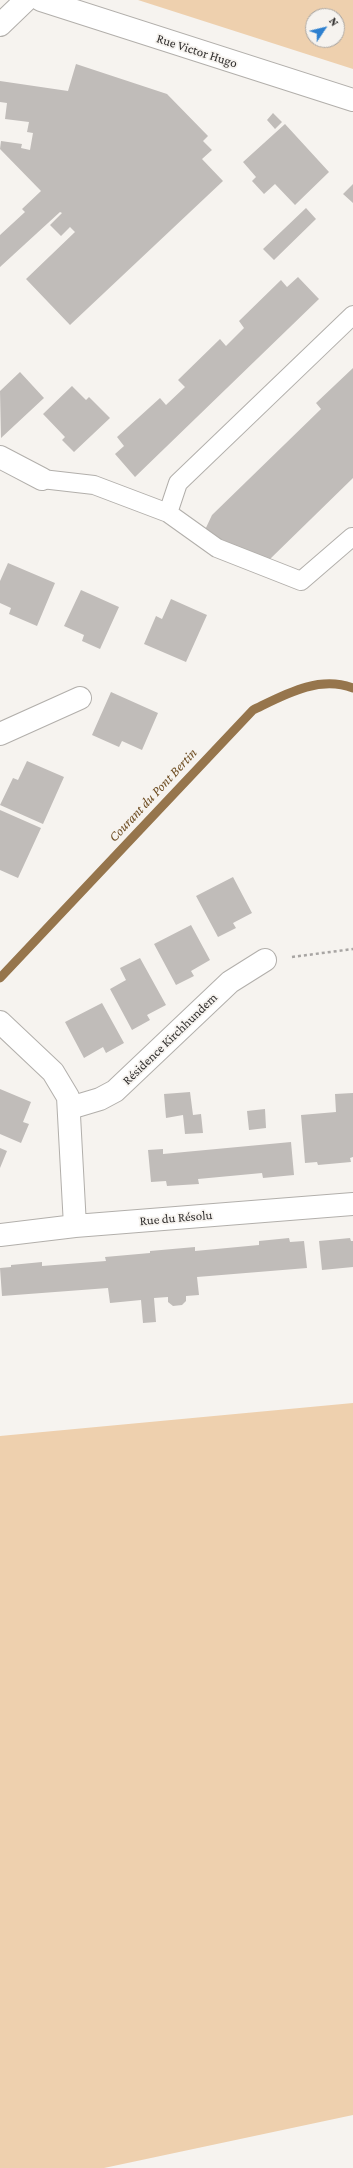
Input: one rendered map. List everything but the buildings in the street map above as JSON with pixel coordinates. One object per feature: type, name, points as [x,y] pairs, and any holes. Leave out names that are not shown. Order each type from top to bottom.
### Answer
[{"type":"street","points":[[0,25],[26,0]]},
{"type":"street","name":"Rue Victor Hugo","points":[[42,0],[353,100]]},
{"type":"street","points":[[0,457],[42,479]]},
{"type":"street","points":[[0,734],[80,698]]},
{"type":"street","name":"Résidence Kirchhundem","points":[[70,1108],[100,1099],[115,1091],[230,982],[265,960]]},
{"type":"street","points":[[4,1026],[53,1072],[65,1090],[70,1108],[75,1226]]},
{"type":"street","name":"Rue du Résolu","points":[[0,1235],[75,1226],[353,1204]]},
{"type":"lane","points":[[168,513],[178,483],[353,315]]},
{"type":"lane","points":[[42,479],[94,485],[168,513],[217,548],[302,581],[352,538]]},
{"type":"path","points":[[265,960],[353,949]]},
{"type":"shaded area","points":[[138,0],[353,0],[353,69]]},
{"type":"shaded area","points":[[353,1403],[353,2115],[104,2168],[0,2168],[0,1436]]},
{"type":"waterway","name":"Courant du Pont Bertin","points":[[0,978],[253,710],[289,693],[314,685],[327,684],[353,688]]}]
